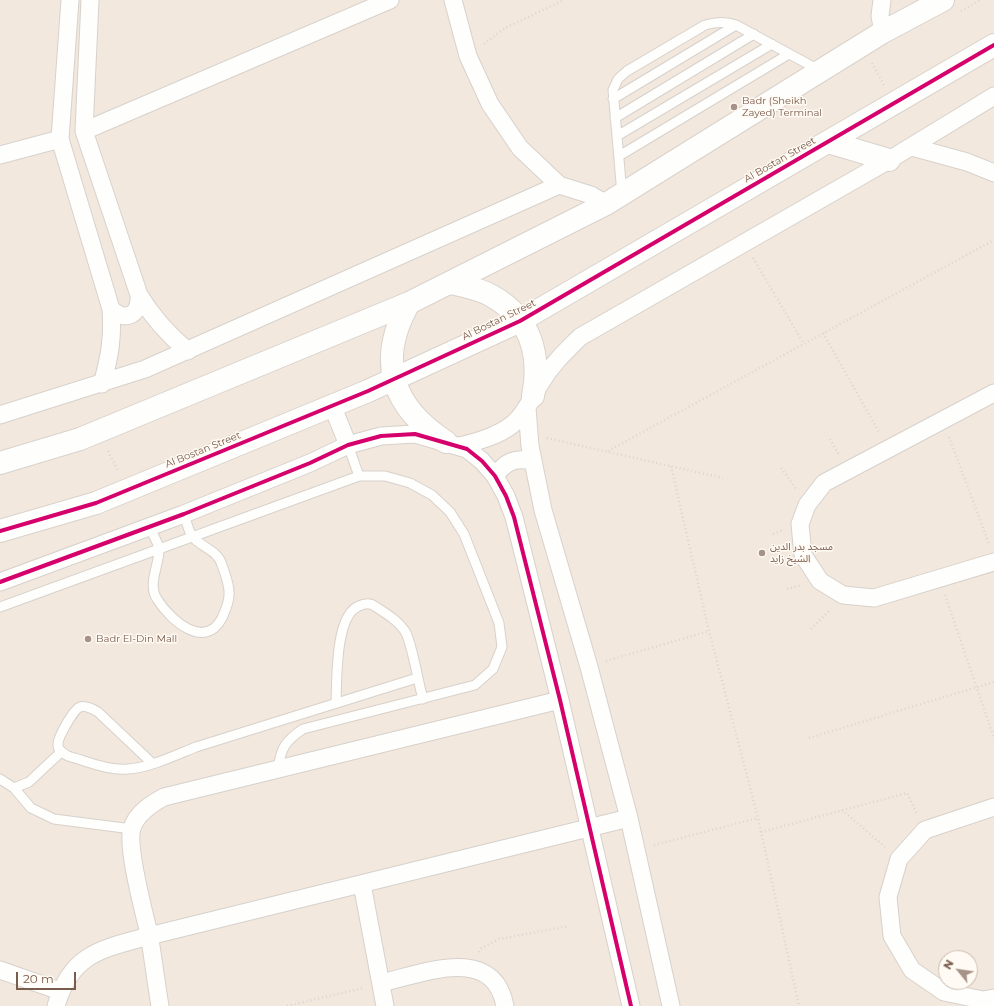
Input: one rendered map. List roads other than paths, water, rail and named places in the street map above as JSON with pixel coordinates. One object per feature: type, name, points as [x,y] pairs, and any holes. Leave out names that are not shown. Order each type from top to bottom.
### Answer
[{"type":"street","points":[[70,0],[60,139],[110,308],[112,334],[109,359],[102,384]]},
{"type":"street","points":[[90,0],[84,131],[139,295],[152,317],[168,335],[188,351]]},
{"type":"street","points":[[84,131],[390,0]]},
{"type":"street","points":[[453,0],[468,56],[490,104],[516,142],[559,185],[591,195],[614,199]]},
{"type":"street","points":[[882,0],[880,16],[883,32]]},
{"type":"street","points":[[0,463],[80,439],[409,303],[614,199],[820,71],[868,54],[883,32],[952,6]]},
{"type":"street","name":"Al Bostan Street","points":[[0,531],[96,502],[134,487],[332,405],[520,321],[994,45]]},
{"type":"street","points":[[409,303],[399,320],[393,339],[391,359],[394,378],[402,400],[415,418],[453,444],[495,436],[513,424],[530,402],[553,364],[580,337],[745,244],[994,96]]},
{"type":"street","points":[[0,155],[60,139]]},
{"type":"street","points":[[828,142],[888,160]]},
{"type":"street","points":[[912,146],[967,162],[994,172]]},
{"type":"street","points":[[0,415],[102,384],[145,369],[559,185]]},
{"type":"street","points":[[451,282],[491,296],[507,307],[520,321],[530,338],[536,357],[536,377],[530,402],[529,434],[532,461],[543,510],[589,667],[629,818],[671,1006]]},
{"type":"street","points":[[110,308],[117,315],[126,316],[135,312],[140,305],[139,295]]},
{"type":"street","points":[[993,556],[940,579],[874,598],[843,595],[820,581],[803,555],[800,524],[807,505],[824,483],[994,393]]},
{"type":"street","points":[[332,405],[348,445]]},
{"type":"street","points":[[0,582],[184,514],[310,463],[348,445],[381,436],[415,434],[467,449],[482,461],[495,476],[506,496],[514,517],[560,700],[631,1006]]},
{"type":"street","points":[[495,476],[506,463],[515,460],[532,461]]},
{"type":"street","points":[[160,1006],[149,936],[133,859],[132,829],[139,816],[150,804],[164,797],[560,700]]},
{"type":"street","points":[[994,807],[925,830],[900,859],[888,897],[892,936],[912,970],[944,992],[982,1000],[994,998]]},
{"type":"street","points":[[0,970],[58,998],[69,974],[83,960],[99,950],[149,936],[629,818]]},
{"type":"street","points":[[362,884],[385,1006]]},
{"type":"street","points":[[381,983],[456,966],[471,967],[486,974],[498,985],[505,1006]]},
{"type":"lane","points":[[614,199],[619,156],[613,90],[618,79],[627,71],[705,25],[722,22],[736,25],[754,34],[820,71]]},
{"type":"lane","points":[[613,99],[736,25]]},
{"type":"lane","points":[[615,118],[754,34]]},
{"type":"lane","points":[[617,136],[772,44]]},
{"type":"lane","points":[[619,156],[789,54]]},
{"type":"lane","points":[[348,445],[360,476]]},
{"type":"lane","points":[[0,607],[360,476],[385,476],[410,483],[432,495],[450,512],[464,534],[499,623],[502,647],[493,669],[475,685],[303,729],[289,738],[280,752],[278,769]]},
{"type":"lane","points":[[149,526],[159,549],[153,576],[156,598],[173,618],[186,628],[198,633],[210,632],[219,625],[226,610],[229,594],[222,563],[211,549],[193,537],[184,514]]},
{"type":"lane","points":[[336,703],[337,666],[347,616],[356,607],[364,604],[373,604],[389,615],[406,634],[423,699]]},
{"type":"lane","points":[[152,763],[98,712],[82,706],[76,710],[58,740],[58,746],[61,752],[68,756],[117,769],[136,768],[152,763],[336,703],[417,678]]},
{"type":"lane","points":[[14,788],[29,782],[61,752]]},
{"type":"lane","points":[[0,779],[14,788],[31,808],[54,819],[132,829]]},
{"type":"place","name":"Badr (Sheikh Zayed) Terminal","points":[[734,107]]},
{"type":"place","name":"مسجد بدر الدين الشيخ زايد","points":[[762,553]]},
{"type":"place","name":"Badr El-Din Mall","points":[[88,639]]}]
